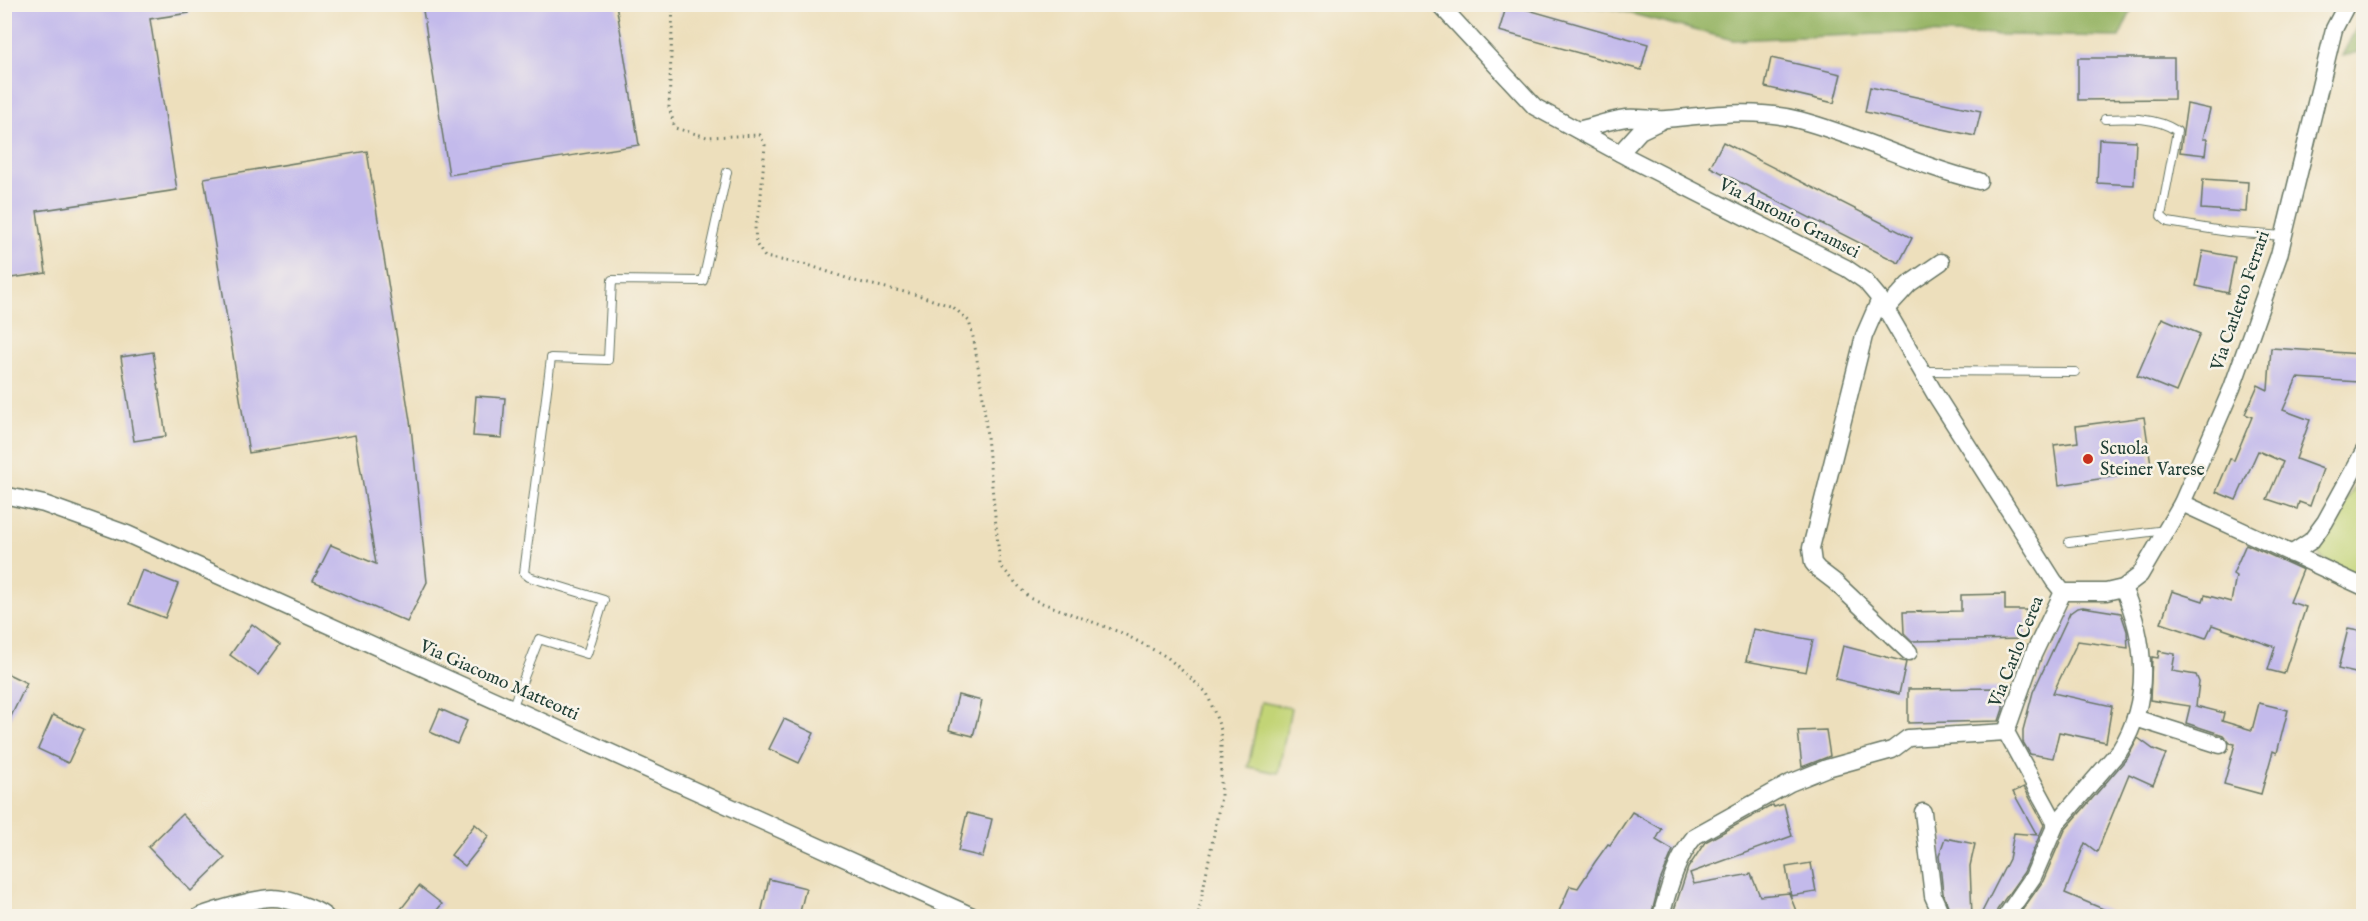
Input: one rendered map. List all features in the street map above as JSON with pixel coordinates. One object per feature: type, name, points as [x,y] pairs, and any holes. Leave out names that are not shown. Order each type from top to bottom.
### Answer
[{"type":"street","name":"Via Antonio Gramsci","points":[[1439,4],[1535,107],[1846,268],[1865,281],[1883,304],[1935,394],[2063,592]]},
{"type":"street","name":"Via Carletto Ferrari","points":[[2123,588],[2140,575],[2182,503],[2232,388],[2284,236],[2334,29],[2347,4]]},
{"type":"street","points":[[1578,130],[1627,118],[1664,119],[1714,114],[1761,114],[1796,119],[1945,173],[1979,182]]},
{"type":"street","points":[[1620,153],[1640,131],[1664,119]]},
{"type":"street","points":[[1909,652],[1835,582],[1818,569],[1811,557],[1811,548],[1864,336],[1883,304],[1941,262]]},
{"type":"street","points":[[2292,554],[2311,541],[2325,522],[2364,451]]},
{"type":"street","name":"Via Giacomo Matteotti","points":[[4,495],[44,504],[127,534],[972,916]]},
{"type":"street","points":[[2182,503],[2364,587]]},
{"type":"street","points":[[2006,916],[2033,877],[2056,824],[2120,750],[2129,736],[2143,678],[2143,659],[2134,614],[2123,588],[2085,594],[2063,592]]},
{"type":"street","name":"Via Carlo Cerea","points":[[2056,824],[2006,732],[2033,655],[2063,592]]},
{"type":"street","points":[[2135,718],[2220,745]]},
{"type":"street","points":[[1661,916],[1670,884],[1685,848],[1695,836],[1790,783],[1827,768],[1892,750],[1908,738],[2006,732]]},
{"type":"street","points":[[1923,812],[1934,896],[1942,916]]},
{"type":"street","points":[[200,916],[272,898],[317,910],[325,916]]},
{"type":"lane","points":[[2105,119],[2140,118],[2169,125],[2177,131],[2161,216],[2168,222],[2228,232],[2284,236]]},
{"type":"lane","points":[[512,708],[539,639],[587,654],[604,600],[529,577],[524,573],[551,358],[608,360],[612,279],[703,281],[727,172]]},
{"type":"lane","points":[[1923,371],[2075,372]]},
{"type":"lane","points":[[2069,542],[2166,530]]},
{"type":"path","points":[[673,4],[669,107],[675,128],[707,137],[759,135],[765,145],[755,227],[756,244],[765,257],[808,265],[855,281],[918,295],[953,306],[969,321],[986,418],[1000,565],[1029,598],[1122,633],[1167,657],[1206,693],[1221,730],[1221,797],[1198,916]]},
{"type":"green space","points":[[1570,5],[2134,5],[2119,37],[1902,33],[1733,40],[1613,9]]},
{"type":"green space","points":[[2363,14],[2363,51],[2342,56]]},
{"type":"green space","points":[[2357,483],[2363,485],[2363,580],[2321,558],[2316,550]]},
{"type":"green space","points":[[1261,702],[1291,708],[1278,773],[1248,767]]},
{"type":"building","points":[[4,4],[188,4],[189,13],[150,19],[177,190],[37,211],[46,273],[4,279]]},
{"type":"building","points":[[422,4],[616,4],[639,145],[449,175]]},
{"type":"building","points":[[1507,4],[1648,44],[1641,70],[1499,31]]},
{"type":"building","points":[[1771,58],[1841,74],[1834,103],[1765,87]]},
{"type":"building","points":[[2078,58],[2174,58],[2174,99],[2078,100]]},
{"type":"building","points":[[1870,87],[1981,111],[1975,136],[1865,112]]},
{"type":"building","points":[[2187,104],[2210,109],[2203,139],[2207,139],[2205,155],[2180,152]]},
{"type":"building","points":[[2099,139],[2136,141],[2134,185],[2097,183]]},
{"type":"building","points":[[1723,142],[1912,238],[1899,263],[1710,167]]},
{"type":"building","points":[[367,151],[411,427],[427,582],[407,622],[313,581],[331,545],[376,564],[355,435],[249,453],[204,178]]},
{"type":"building","points":[[2203,179],[2248,182],[2246,212],[2201,209]]},
{"type":"building","points":[[2203,251],[2235,257],[2228,293],[2196,286]]},
{"type":"building","points":[[2162,318],[2200,334],[2176,392],[2137,376]]},
{"type":"building","points":[[2271,348],[2361,354],[2359,382],[2297,378],[2283,410],[2310,420],[2296,459],[2323,469],[2310,506],[2299,502],[2297,509],[2267,499],[2283,462],[2258,451],[2236,500],[2216,492],[2230,459],[2234,460],[2252,417],[2245,414],[2258,385],[2268,390]]},
{"type":"building","points":[[153,352],[166,436],[134,441],[121,357]]},
{"type":"building","points":[[476,396],[505,398],[502,438],[473,436]]},
{"type":"building","points":[[2144,417],[2152,471],[2059,485],[2054,445],[2078,442],[2076,426]]},
{"type":"building","points":[[2246,544],[2303,570],[2290,602],[2306,607],[2284,674],[2268,670],[2275,647],[2212,625],[2206,638],[2161,623],[2172,591],[2203,601],[2205,595],[2231,602],[2236,576],[2233,574]]},
{"type":"building","points":[[142,570],[178,584],[165,618],[129,604]]},
{"type":"building","points":[[2005,594],[2005,610],[2026,610],[2026,639],[1912,641],[1904,633],[1903,612],[1961,611],[1961,595]]},
{"type":"building","points":[[2083,607],[2121,613],[2127,631],[2128,648],[2078,641],[2053,693],[2112,706],[2106,742],[2059,732],[2053,758],[2030,754],[2023,742],[2023,730],[2033,692],[2070,613]]},
{"type":"building","points":[[252,624],[280,645],[258,675],[230,655]]},
{"type":"building","points":[[1753,629],[1813,640],[1806,672],[1746,661]]},
{"type":"building","points":[[2348,629],[2364,632],[2364,675],[2338,669]]},
{"type":"building","points":[[1843,646],[1906,662],[1899,694],[1835,679]]},
{"type":"building","points":[[2159,651],[2175,654],[2172,671],[2196,675],[2199,682],[2196,706],[2224,713],[2222,721],[2252,730],[2259,703],[2288,710],[2277,753],[2273,751],[2261,794],[2224,784],[2235,744],[2230,743],[2223,735],[2186,723],[2190,706],[2150,700],[2152,657],[2158,658]]},
{"type":"building","points":[[4,672],[27,683],[4,731]]},
{"type":"building","points":[[2003,688],[2003,709],[1999,721],[1908,723],[1908,689]]},
{"type":"building","points":[[958,695],[982,701],[973,736],[949,730]]},
{"type":"building","points":[[440,709],[467,721],[457,744],[430,732]]},
{"type":"building","points":[[53,715],[84,729],[68,763],[38,749]]},
{"type":"building","points":[[784,719],[814,733],[799,763],[769,749]]},
{"type":"building","points":[[1826,730],[1830,756],[1802,767],[1798,731]]},
{"type":"building","points":[[2138,738],[2153,749],[2166,754],[2153,785],[2129,774],[2097,852],[2085,843],[2065,893],[2120,916],[2018,916],[2043,881],[2065,830],[2128,757]]},
{"type":"building","points":[[2024,787],[2044,825],[2024,872],[1997,910],[1996,916],[1980,916],[2009,859],[2014,833],[2037,835],[2013,792]]},
{"type":"building","points":[[1784,804],[1792,836],[1690,873],[1694,884],[1751,874],[1760,896],[1789,893],[1798,916],[1672,916],[1688,868],[1705,842],[1773,805],[1774,807]]},
{"type":"building","points":[[1632,812],[1662,829],[1656,840],[1673,850],[1660,881],[1651,916],[1612,916],[1600,912],[1598,916],[1557,916],[1570,886],[1578,888]]},
{"type":"building","points":[[967,813],[992,819],[983,857],[958,851]]},
{"type":"building","points":[[182,814],[225,858],[191,891],[148,847]]},
{"type":"building","points":[[475,824],[489,836],[465,866],[451,855]]},
{"type":"building","points":[[1945,838],[1975,844],[1970,866],[1972,916],[1952,916],[1943,893],[1939,855]]},
{"type":"building","points":[[1811,863],[1816,892],[1791,896],[1786,867]]},
{"type":"building","points":[[769,879],[806,888],[799,916],[761,914]]},
{"type":"building","points":[[419,886],[442,904],[432,916],[411,916],[401,909]]},
{"type":"place","name":"Scuola Steiner Varese","points":[[2088,459]]}]
